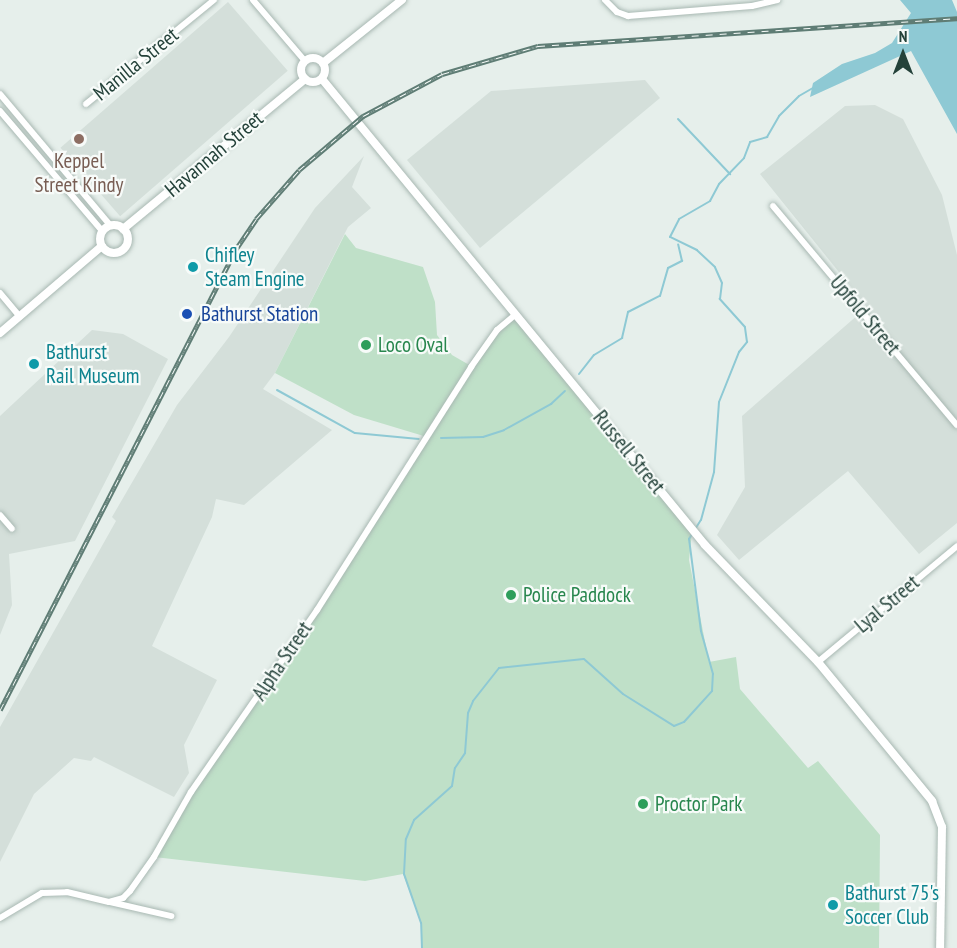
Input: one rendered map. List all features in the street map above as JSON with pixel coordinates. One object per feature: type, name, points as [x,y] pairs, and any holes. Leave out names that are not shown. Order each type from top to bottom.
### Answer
[{"type":"street","name":"Manilla Street","points":[[86,104],[214,0]]},
{"type":"street","points":[[253,0],[305,61]]},
{"type":"street","points":[[323,63],[402,0]]},
{"type":"street","points":[[605,0],[622,15],[635,16],[752,6],[777,0]]},
{"type":"street","points":[[315,58],[323,63],[325,73],[322,79],[315,82],[305,79],[302,69],[305,61],[315,58]]},
{"type":"street","name":"Havannah Street","points":[[123,228],[305,79]]},
{"type":"street","name":"Russell Street","points":[[322,79],[705,545],[818,662],[932,801],[941,820],[940,948]]},
{"type":"street","points":[[1,97],[110,225],[123,228],[128,236],[124,248],[112,252],[102,246]]},
{"type":"street","points":[[0,111],[57,181],[102,231],[102,246],[0,333]]},
{"type":"street","points":[[57,181],[67,174]]},
{"type":"street","name":"Upfold Street","points":[[773,206],[957,425]]},
{"type":"street","points":[[102,231],[110,225]]},
{"type":"street","points":[[0,294],[20,317]]},
{"type":"street","name":"Alpha Street","points":[[109,902],[123,898],[154,857],[190,792],[317,610],[476,359],[515,315]]},
{"type":"street","points":[[0,515],[12,529]]},
{"type":"street","name":"Lyal Street","points":[[818,662],[957,546]]},
{"type":"street","points":[[0,918],[42,893],[67,891],[171,916]]},
{"type":"shaded area","points":[[228,2],[288,71],[120,216],[60,148]]},
{"type":"shaded area","points":[[645,80],[660,98],[480,248],[407,160],[491,91]]},
{"type":"shaded area","points":[[875,105],[903,119],[942,195],[957,255],[957,523],[919,554],[848,471],[739,560],[717,535],[745,487],[742,416],[867,307],[760,174],[845,106]]},
{"type":"shaded area","points":[[364,156],[352,187],[371,208],[348,227],[275,373],[263,389],[332,430],[244,505],[216,499],[212,517],[152,646],[217,680],[184,745],[189,773],[174,797],[94,757],[91,761],[74,758],[34,794],[0,862],[0,727],[116,521],[112,517],[177,405],[229,337],[315,208]]},
{"type":"shaded area","points":[[92,330],[123,334],[168,359],[75,541],[9,554],[12,605],[0,635],[0,416]]},
{"type":"green space","points":[[345,234],[356,248],[423,267],[435,302],[437,335],[452,355],[471,366],[515,315],[692,532],[689,560],[709,662],[736,657],[740,689],[808,768],[818,761],[880,835],[879,948],[422,948],[421,923],[403,874],[365,881],[154,857],[191,792],[273,675],[427,437],[354,415],[275,373]]},
{"type":"water","points":[[900,0],[952,0],[957,12],[957,134],[911,51],[810,97],[813,83],[842,64],[875,53],[892,43],[911,13]]},
{"type":"waterway","points":[[422,948],[421,923],[404,874],[406,839],[414,820],[452,786],[455,768],[465,753],[468,713],[473,701],[499,668],[584,659],[623,694],[674,726],[684,722],[712,691],[713,674],[701,631],[689,539],[701,520],[714,472],[719,402],[739,352],[747,342],[745,327],[720,299],[722,283],[715,267],[697,250],[670,237],[679,219],[710,201],[719,184],[744,158],[750,142],[767,137],[779,116],[799,96],[813,88]]},
{"type":"waterway","points":[[678,119],[730,174]]},
{"type":"waterway","points":[[579,374],[594,355],[622,338],[628,312],[660,296],[668,268],[682,261],[678,244]]},
{"type":"waterway","points":[[277,390],[355,433],[419,439]]},
{"type":"waterway","points":[[441,438],[483,437],[504,430],[551,404],[565,391]]},
{"type":"railway","points":[[0,710],[236,249],[256,219],[299,170],[363,116],[442,74],[538,46],[957,18]]},
{"type":"place","name":"Keppel Street Kindy","points":[[79,139]]},
{"type":"place","name":"Chifley Steam Engine","points":[[193,267]]},
{"type":"place","name":"Bathurst Station","points":[[187,314]]},
{"type":"place","name":"Loco Oval","points":[[366,345]]},
{"type":"place","name":"Bathurst Rail Museum","points":[[34,364]]},
{"type":"place","name":"Police Paddock","points":[[511,595]]},
{"type":"place","name":"Proctor Park","points":[[643,804]]},
{"type":"place","name":"Bathurst 75's Soccer Club","points":[[833,905]]}]
